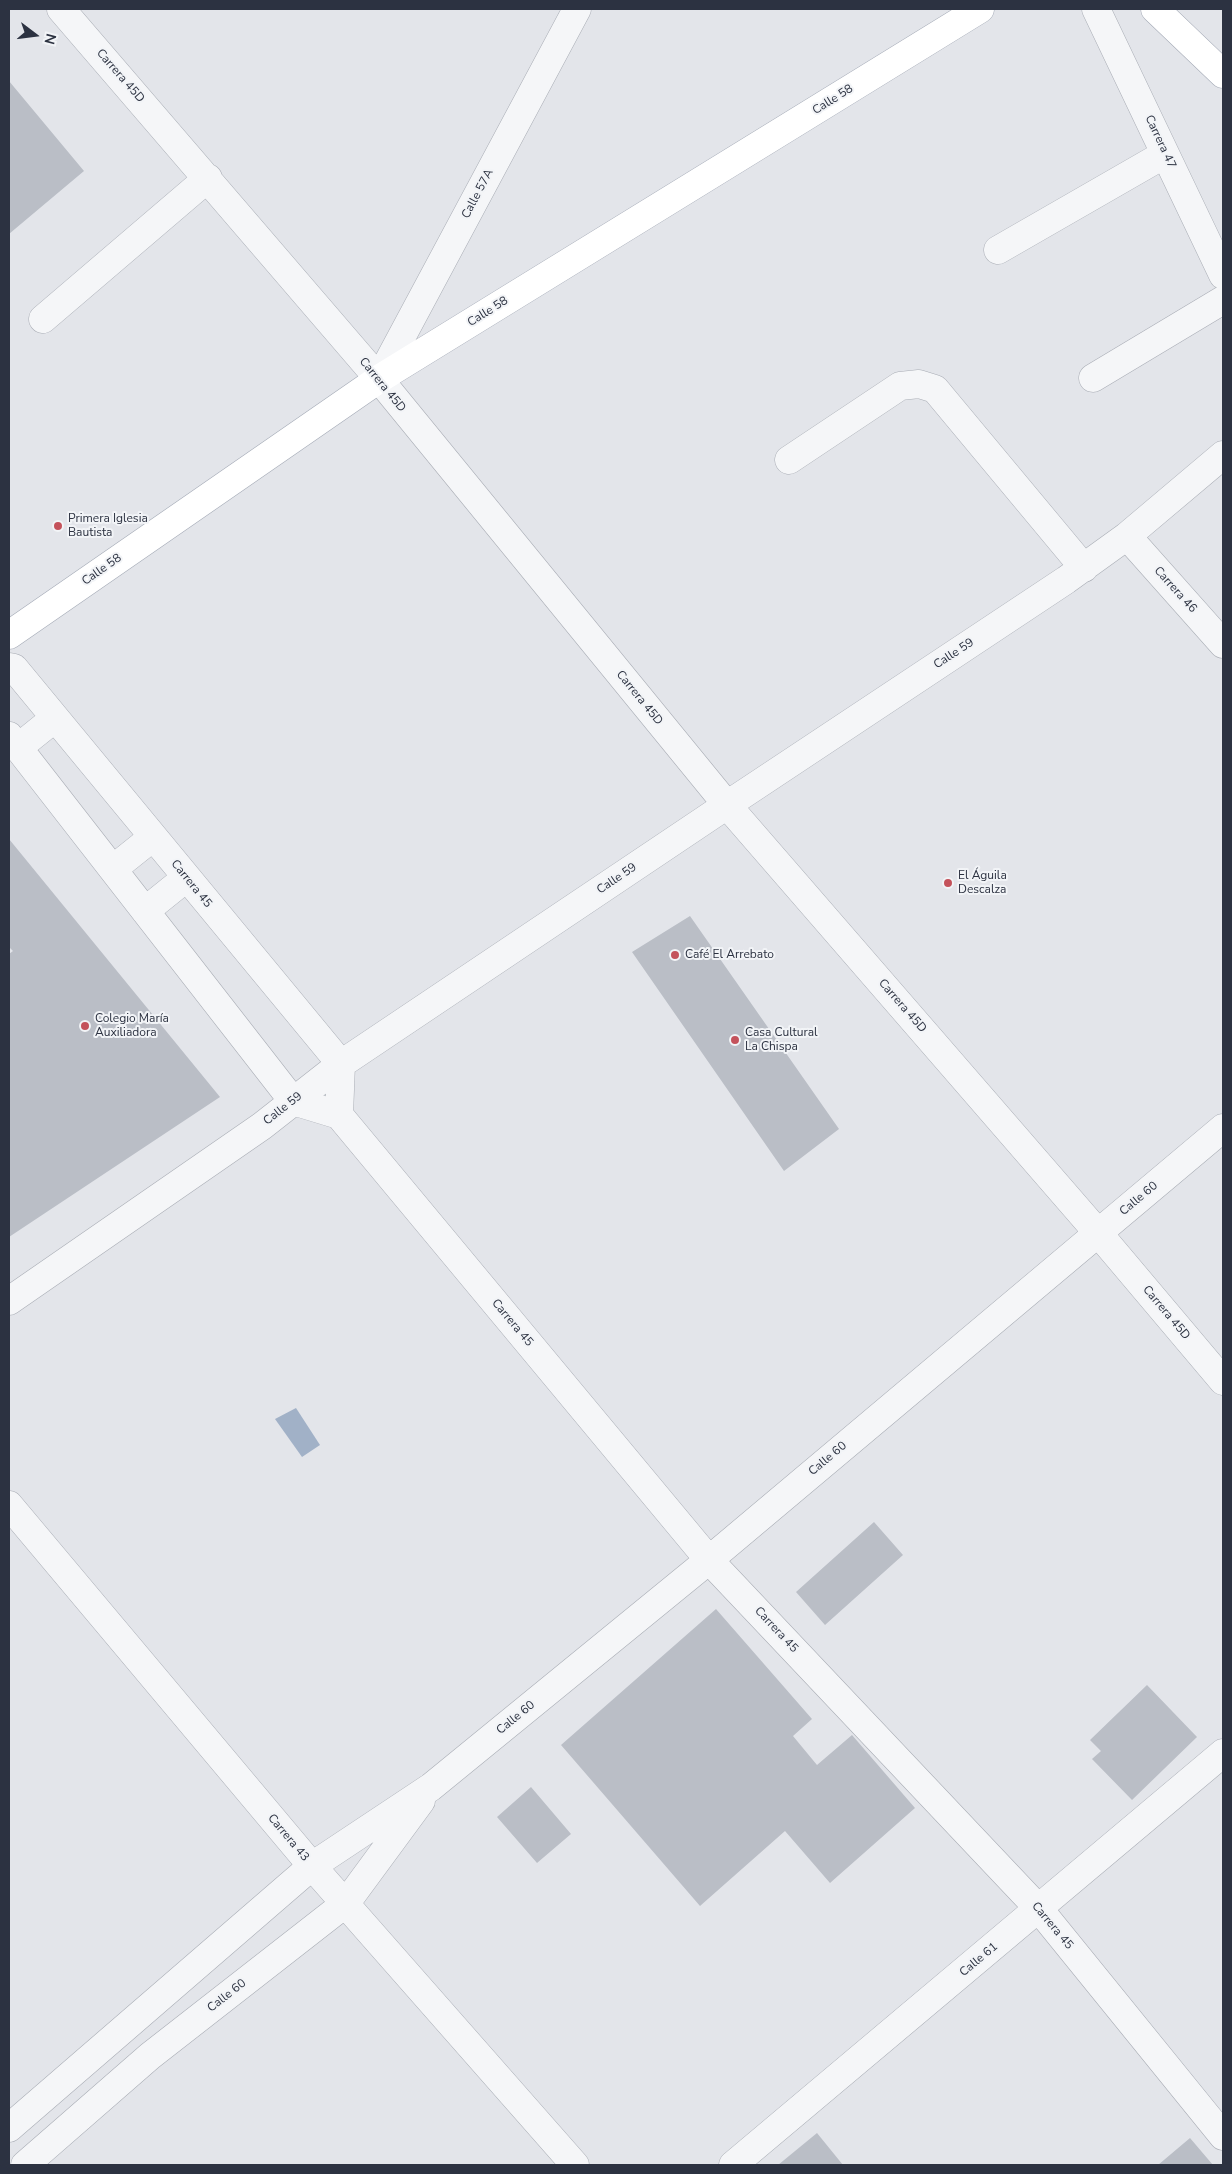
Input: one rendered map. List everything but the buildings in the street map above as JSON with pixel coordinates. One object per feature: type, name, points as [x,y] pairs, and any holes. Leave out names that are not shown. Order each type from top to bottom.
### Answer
[{"type":"main road","name":"Calle 58","points":[[9,635],[379,380],[980,9]]},
{"type":"main road","points":[[1155,9],[1223,74]]},
{"type":"street","name":"Carrera 45D","points":[[61,9],[208,178],[379,380],[727,804],[1099,1234],[1223,1381]]},
{"type":"street","name":"Calle 57A","points":[[379,380],[577,9]]},
{"type":"street","name":"Carrera 47","points":[[1096,9],[1223,275]]},
{"type":"street","points":[[998,250],[1165,154]]},
{"type":"street","points":[[43,319],[208,178]]},
{"type":"street","points":[[1093,378],[1223,300]]},
{"type":"street","points":[[789,460],[900,386],[919,384],[935,389],[1084,568]]},
{"type":"street","name":"Calle 59","points":[[9,1301],[262,1126],[341,1064],[727,804],[1084,568],[1127,536],[1223,455]]},
{"type":"street","name":"Carrera 46","points":[[1127,536],[1223,644]]},
{"type":"street","name":"Carrera 45","points":[[9,667],[14,668],[341,1064]]},
{"type":"street","points":[[55,718],[14,742],[293,1101],[339,1115],[341,1064]]},
{"type":"street","points":[[113,869],[153,837]]},
{"type":"street","points":[[145,911],[186,878]]},
{"type":"street","name":"Carrera 45","points":[[339,1115],[709,1560],[1040,1909],[1223,2136]]},
{"type":"street","name":"Calle 60","points":[[9,2128],[312,1866],[431,1787],[709,1560],[1223,1128]]},
{"type":"street","name":"Carrera 43","points":[[9,1505],[312,1866],[575,2165]]},
{"type":"street","name":"Calle 61","points":[[733,2165],[1040,1909],[1223,1753]]},
{"type":"street","name":"Calle 60","points":[[25,2165],[150,2056],[346,1903],[431,1787]]},
{"type":"water","points":[[296,1408],[320,1445],[302,1457],[275,1419]]},
{"type":"place","name":"Primera Iglesia Bautista","points":[[58,526]]},
{"type":"place","name":"El Águila Descalza","points":[[948,883]]},
{"type":"place","name":"Café El Arrebato","points":[[675,955]]},
{"type":"place","name":"Colegio María Auxiliadora","points":[[85,1026]]},
{"type":"place","name":"Casa Cultural La Chispa","points":[[735,1040]]}]
